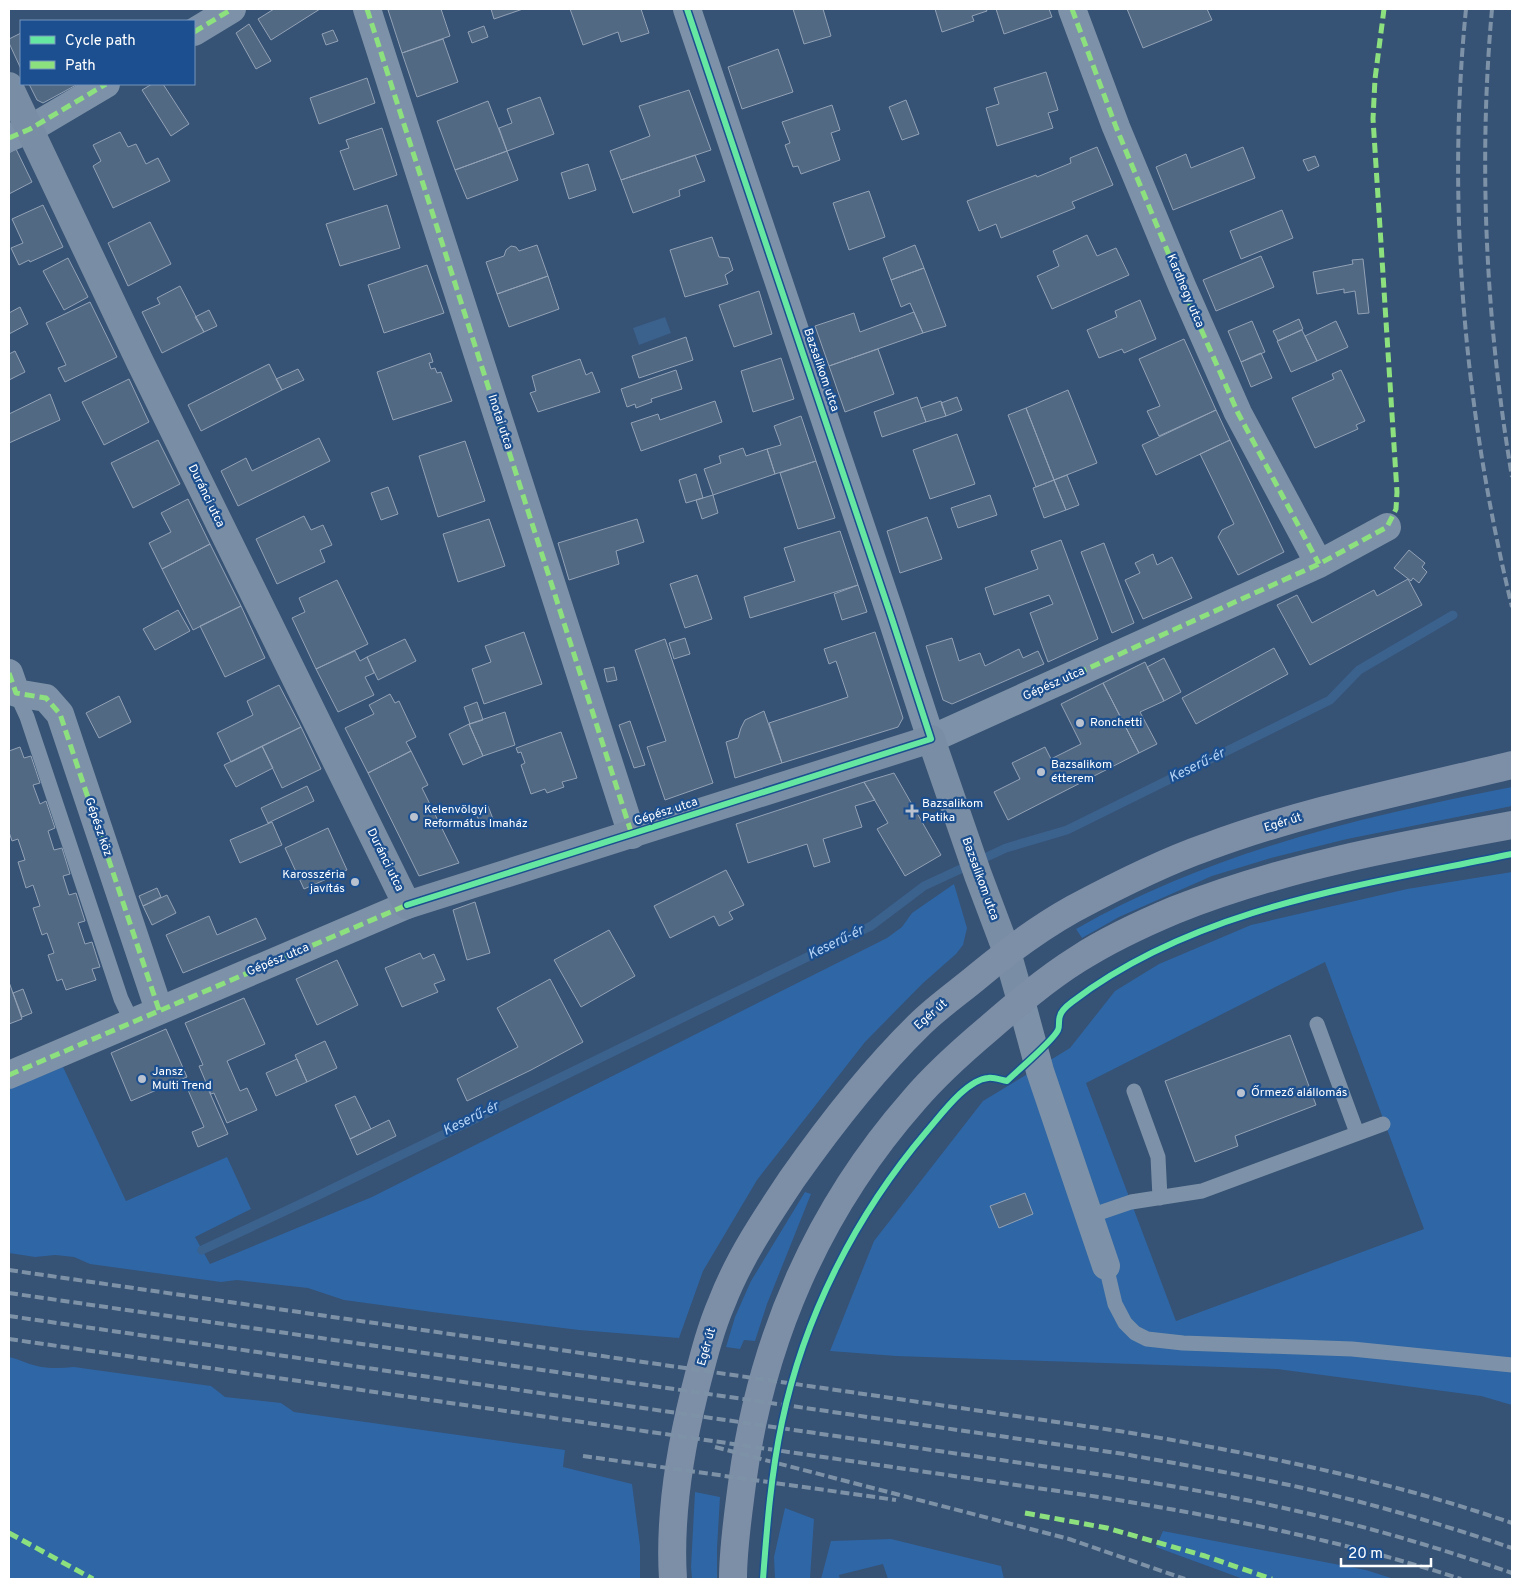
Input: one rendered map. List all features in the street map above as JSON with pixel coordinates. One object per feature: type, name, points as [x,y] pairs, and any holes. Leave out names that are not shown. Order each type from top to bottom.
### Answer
[{"type":"main road","name":"Egér út","points":[[672,1579],[671,1554],[675,1494],[681,1452],[707,1342],[722,1299],[745,1253],[772,1208],[809,1155],[883,1063],[920,1023],[1007,952],[1072,910],[1134,878],[1206,847],[1289,820],[1373,798],[1512,766]]},
{"type":"main road","points":[[733,1579],[739,1503],[754,1416],[774,1341],[792,1292],[822,1232],[859,1171],[915,1098],[961,1053],[1021,1000],[1079,958],[1173,911],[1253,882],[1375,850],[1512,824]]},
{"type":"street","points":[[195,31],[232,9]]},
{"type":"street","name":"Inotai utca","points":[[367,9],[632,834]]},
{"type":"street","name":"Bazsalikom utca","points":[[687,9],[891,616],[930,739],[1007,952],[1040,1071],[1106,1266]]},
{"type":"street","name":"Kardhegy utca","points":[[1072,9],[1116,127],[1182,286],[1234,404],[1319,564]]},
{"type":"street","points":[[19,133],[104,85]]},
{"type":"street","name":"Duránci utca","points":[[9,86],[19,133],[144,371],[407,905]]},
{"type":"street","name":"Gépész utca","points":[[9,1075],[407,905],[930,739],[1319,564],[1386,527]]},
{"type":"street","name":"Gépész köz","points":[[12,682],[46,698],[60,714],[159,1010]]},
{"type":"lane","points":[[12,682],[28,717],[121,999],[132,1022]]},
{"type":"lane","points":[[1317,1024],[1357,1134]]},
{"type":"lane","points":[[1134,1091],[1158,1157],[1160,1198]]},
{"type":"lane","points":[[1090,1216],[1131,1202],[1202,1191],[1383,1124]]},
{"type":"lane","points":[[1106,1266],[1116,1304],[1125,1323],[1135,1333],[1152,1340],[1183,1343],[1352,1349],[1512,1365]]},
{"type":"shaded area","points":[[665,317],[671,333],[639,345],[633,328]]},
{"type":"shaded area","points":[[1512,787],[1512,806],[1347,839],[1271,858],[1212,876],[1119,917],[1082,938],[1076,929],[1127,902],[1179,879],[1233,858],[1288,840],[1400,811]]},
{"type":"shaded area","points":[[1512,872],[1512,1405],[1481,1396],[1277,1369],[896,1356],[830,1351],[874,1241],[983,1101],[1070,1048],[1115,991],[1159,964],[1251,925],[1407,889]],"holes":[[[1325,962],[1424,1229],[1176,1321],[1086,1083]]]},
{"type":"shaded area","points":[[954,884],[967,928],[963,945],[865,1042],[757,1180],[703,1271],[679,1338],[579,1330],[432,1312],[344,1300],[308,1288],[237,1280],[221,1282],[90,1264],[74,1257],[55,1255],[35,1257],[9,1253],[9,1089],[63,1067],[126,1201],[227,1157],[251,1209],[195,1237],[210,1264],[372,1197],[887,938],[902,927],[912,913]]},
{"type":"shaded area","points":[[805,1192],[811,1194],[767,1304],[755,1341],[744,1340],[740,1349],[726,1347],[735,1317],[751,1281]]},
{"type":"shaded area","points":[[9,1357],[42,1367],[74,1367],[211,1386],[225,1397],[281,1403],[294,1412],[565,1450],[563,1467],[632,1484],[640,1546],[640,1579],[9,1579]]},
{"type":"shaded area","points":[[695,1492],[720,1497],[717,1579],[692,1579]]},
{"type":"shaded area","points":[[785,1508],[814,1519],[810,1579],[775,1579],[774,1557]]},
{"type":"shaded area","points":[[1163,1531],[1366,1570],[1394,1579],[1243,1579],[1156,1547]]},
{"type":"shaded area","points":[[891,1539],[1001,1566],[1004,1579],[888,1579],[883,1564],[839,1575],[840,1579],[821,1579],[831,1541]]},
{"type":"building","points":[[274,9],[320,9],[271,40],[258,19]]},
{"type":"building","points":[[441,9],[450,36],[402,53],[388,10]]},
{"type":"building","points":[[491,9],[523,9],[494,19]]},
{"type":"building","points":[[570,9],[641,9],[649,33],[621,42],[618,32],[583,45]]},
{"type":"building","points":[[793,9],[823,9],[831,36],[804,44]]},
{"type":"building","points":[[935,9],[986,9],[987,11],[972,16],[974,21],[942,32]]},
{"type":"building","points":[[996,9],[1049,9],[1052,17],[1004,34]]},
{"type":"building","points":[[1127,9],[1207,9],[1212,20],[1143,48]]},
{"type":"building","points":[[249,24],[271,61],[256,69],[236,33]]},
{"type":"building","points":[[484,26],[488,37],[472,43],[468,32]]},
{"type":"building","points":[[333,30],[338,41],[326,45],[322,34]]},
{"type":"building","points":[[20,34],[20,67],[9,43],[9,39]]},
{"type":"building","points":[[443,39],[458,82],[417,97],[402,53]]},
{"type":"building","points":[[778,49],[793,92],[742,109],[728,67]]},
{"type":"building","points":[[1046,72],[1058,110],[1048,113],[1053,128],[997,146],[986,108],[999,104],[994,88]]},
{"type":"building","points":[[367,78],[375,103],[319,124],[310,98]]},
{"type":"building","points":[[30,85],[76,85],[43,103],[37,100]]},
{"type":"building","points":[[150,85],[164,85],[189,124],[171,136],[142,90]]},
{"type":"building","points":[[689,90],[711,150],[621,180],[610,151],[650,136],[639,106]]},
{"type":"building","points":[[540,97],[554,134],[507,151],[499,128],[512,123],[507,109]]},
{"type":"building","points":[[906,100],[919,134],[902,140],[889,107]]},
{"type":"building","points":[[488,101],[507,151],[455,170],[437,121]]},
{"type":"building","points":[[832,105],[840,130],[831,133],[840,160],[801,174],[798,166],[793,167],[785,145],[790,143],[782,122]]},
{"type":"building","points":[[382,128],[397,175],[354,190],[340,151],[349,148],[346,140]]},
{"type":"building","points":[[120,132],[128,147],[136,144],[146,164],[158,158],[170,181],[113,208],[93,166],[101,161],[93,145]]},
{"type":"building","points":[[1097,147],[1113,185],[1072,202],[1075,208],[1001,238],[996,224],[979,231],[967,201],[1071,163],[1070,158]]},
{"type":"building","points":[[1243,147],[1255,178],[1173,210],[1156,167],[1186,154],[1191,168]]},
{"type":"building","points":[[16,149],[32,182],[9,194],[9,153]]},
{"type":"building","points":[[507,151],[518,180],[467,199],[455,170]]},
{"type":"building","points":[[695,155],[705,181],[679,190],[680,196],[633,213],[621,180]]},
{"type":"building","points":[[1315,156],[1319,166],[1308,171],[1303,160]]},
{"type":"building","points":[[588,164],[596,190],[569,199],[561,173]]},
{"type":"building","points":[[869,191],[885,237],[849,250],[833,203]]},
{"type":"building","points":[[43,205],[63,247],[19,265],[11,248],[23,243],[12,219]]},
{"type":"building","points":[[387,205],[400,248],[340,266],[326,224]]},
{"type":"building","points":[[1282,210],[1293,238],[1241,259],[1230,231]]},
{"type":"building","points":[[150,222],[171,264],[128,286],[108,243]]},
{"type":"building","points":[[1087,235],[1097,256],[1116,248],[1129,275],[1052,309],[1037,276],[1059,266],[1053,251]]},
{"type":"building","points":[[712,237],[719,257],[729,258],[733,270],[725,275],[728,284],[685,297],[670,250]]},
{"type":"building","points":[[537,245],[548,276],[497,294],[486,262],[504,256],[506,250],[511,246],[516,247],[519,251]]},
{"type":"building","points":[[915,245],[924,268],[891,280],[883,258]]},
{"type":"building","points":[[1261,256],[1274,287],[1216,311],[1203,280]]},
{"type":"building","points":[[68,258],[88,297],[64,310],[43,271]]},
{"type":"building","points":[[1363,259],[1369,313],[1358,314],[1355,291],[1344,293],[1344,289],[1317,294],[1313,272],[1353,264],[1352,260]]},
{"type":"building","points":[[427,265],[444,313],[384,333],[368,285]]},
{"type":"building","points":[[924,268],[946,326],[923,333],[910,303],[901,307],[891,280]]},
{"type":"building","points":[[548,276],[559,309],[509,327],[497,294]]},
{"type":"building","points":[[180,286],[204,332],[162,353],[142,312],[160,304],[157,298]]},
{"type":"building","points":[[759,291],[772,334],[734,347],[719,305]]},
{"type":"building","points":[[1140,300],[1156,339],[1124,353],[1122,349],[1099,358],[1087,330],[1117,317],[1115,311]]},
{"type":"building","points":[[90,302],[117,357],[65,382],[58,368],[66,365],[46,323]]},
{"type":"building","points":[[20,307],[28,324],[9,334],[9,313]]},
{"type":"building","points":[[209,310],[217,326],[204,332],[195,317]]},
{"type":"building","points":[[914,312],[923,333],[829,366],[815,326],[854,313],[860,332]]},
{"type":"building","points":[[1299,319],[1303,329],[1278,341],[1273,331]]},
{"type":"building","points":[[1252,321],[1265,352],[1241,362],[1228,331]]},
{"type":"building","points":[[1336,321],[1348,347],[1317,361],[1305,336]]},
{"type":"building","points":[[1302,330],[1317,361],[1291,372],[1277,341]]},
{"type":"building","points":[[686,337],[693,360],[639,378],[632,356]]},
{"type":"building","points":[[1184,339],[1216,410],[1159,436],[1147,411],[1160,406],[1139,359]]},
{"type":"building","points":[[878,349],[894,394],[845,412],[829,366]]},
{"type":"building","points":[[15,351],[25,372],[9,380],[9,354]]},
{"type":"building","points":[[430,353],[433,362],[429,363],[431,369],[435,368],[437,373],[441,372],[452,401],[393,420],[377,372]]},
{"type":"building","points":[[1261,353],[1272,378],[1251,387],[1241,362]]},
{"type":"building","points":[[781,358],[794,399],[753,412],[741,371]]},
{"type":"building","points":[[580,359],[586,375],[592,372],[600,392],[538,412],[530,393],[536,391],[532,376]]},
{"type":"building","points":[[269,364],[282,390],[201,431],[188,405]]},
{"type":"building","points":[[298,369],[304,380],[282,390],[276,379]]},
{"type":"building","points":[[676,370],[682,389],[651,399],[652,402],[636,408],[635,404],[627,407],[621,389]]},
{"type":"building","points":[[1341,370],[1365,421],[1356,425],[1358,429],[1315,448],[1292,398],[1334,379],[1332,374]]},
{"type":"building","points":[[129,379],[149,422],[104,445],[82,402]]},
{"type":"building","points":[[1068,390],[1097,463],[1054,480],[1026,408]]},
{"type":"building","points":[[50,394],[60,420],[9,443],[9,414]]},
{"type":"building","points":[[917,397],[926,422],[882,437],[874,412]]},
{"type":"building","points":[[957,397],[962,410],[946,416],[941,403]]},
{"type":"building","points":[[715,401],[722,422],[641,451],[631,423],[658,414],[660,420]]},
{"type":"building","points":[[941,401],[946,416],[926,422],[921,408]]},
{"type":"building","points":[[1026,408],[1054,480],[1036,487],[1008,415]]},
{"type":"building","points":[[1216,410],[1230,440],[1156,475],[1142,445]]},
{"type":"building","points":[[801,416],[816,461],[775,474],[767,449],[781,445],[774,426]]},
{"type":"building","points":[[957,434],[975,484],[930,499],[913,450]]},
{"type":"building","points":[[319,438],[330,461],[238,506],[221,471],[246,458],[252,471]]},
{"type":"building","points":[[158,440],[180,484],[133,508],[111,463]]},
{"type":"building","points":[[1230,440],[1284,552],[1238,575],[1218,537],[1222,530],[1234,524],[1200,454]]},
{"type":"building","points":[[465,441],[485,501],[438,517],[419,456]]},
{"type":"building","points":[[743,448],[746,456],[767,449],[775,474],[713,495],[704,469],[721,463],[719,456]]},
{"type":"building","points":[[816,461],[835,518],[798,529],[780,473]]},
{"type":"building","points":[[696,474],[703,498],[686,503],[679,480]]},
{"type":"building","points":[[1067,475],[1079,505],[1066,510],[1054,480]]},
{"type":"building","points":[[1054,480],[1066,510],[1044,518],[1033,488]]},
{"type":"building","points":[[388,487],[398,514],[381,520],[371,493]]},
{"type":"building","points":[[713,495],[718,513],[702,519],[696,500]]},
{"type":"building","points":[[990,495],[997,515],[958,528],[951,508]]},
{"type":"building","points":[[188,499],[210,544],[162,569],[149,543],[171,532],[161,513]]},
{"type":"building","points":[[304,516],[311,530],[323,525],[332,545],[320,550],[325,562],[277,584],[256,539]]},
{"type":"building","points":[[927,517],[942,559],[900,573],[887,531]]},
{"type":"building","points":[[489,519],[505,566],[458,582],[443,534]]},
{"type":"building","points":[[637,519],[644,542],[616,551],[619,564],[569,580],[558,543]]},
{"type":"building","points":[[840,531],[858,585],[750,618],[744,597],[795,581],[784,548]]},
{"type":"building","points":[[1061,540],[1098,639],[1048,662],[1030,613],[1053,604],[1049,595],[994,615],[985,588],[1038,569],[1031,551]]},
{"type":"building","points":[[1104,543],[1134,623],[1112,633],[1081,552]]},
{"type":"building","points":[[210,544],[241,606],[193,630],[162,569]]},
{"type":"building","points":[[1409,550],[1425,563],[1422,567],[1427,572],[1419,583],[1413,578],[1411,581],[1394,568]]},
{"type":"building","points":[[1153,554],[1157,565],[1172,557],[1192,598],[1143,619],[1125,580],[1140,573],[1135,563]]},
{"type":"building","points":[[697,575],[712,619],[685,628],[670,584]]},
{"type":"building","points":[[1408,579],[1422,605],[1310,665],[1277,605],[1297,595],[1312,623],[1374,590],[1377,596]]},
{"type":"building","points":[[337,580],[368,644],[316,669],[292,618],[305,612],[299,598]]},
{"type":"building","points":[[858,585],[867,612],[842,620],[834,594]]},
{"type":"building","points":[[241,606],[265,658],[225,677],[200,626]]},
{"type":"building","points":[[178,610],[190,631],[155,650],[143,629]]},
{"type":"building","points":[[524,632],[542,684],[484,704],[472,669],[491,662],[485,646]]},
{"type":"building","points":[[875,632],[903,718],[898,727],[782,763],[769,723],[848,697],[836,661],[829,664],[824,649]]},
{"type":"building","points":[[685,638],[690,654],[674,659],[669,643]]},
{"type":"building","points":[[952,638],[959,661],[980,653],[985,666],[1019,649],[1023,658],[1038,651],[1044,664],[952,704],[943,700],[926,646]]},
{"type":"building","points":[[405,639],[416,661],[378,680],[367,657]]},
{"type":"building","points":[[665,639],[713,783],[665,800],[647,747],[666,741],[635,650]]},
{"type":"building","points":[[1274,648],[1288,674],[1196,724],[1182,698]]},
{"type":"building","points":[[355,651],[360,661],[367,657],[374,673],[365,677],[374,695],[338,712],[316,669]]},
{"type":"building","points":[[1164,658],[1181,692],[1164,701],[1147,667]]},
{"type":"building","points":[[1145,662],[1164,701],[1140,712],[1157,744],[1139,753],[1103,683]]},
{"type":"building","points":[[614,667],[617,680],[607,682],[604,669]]},
{"type":"building","points":[[1103,683],[1139,753],[1008,820],[994,792],[1020,779],[1012,763],[1045,747],[1051,759],[1081,744],[1061,704]]},
{"type":"building","points":[[279,685],[301,727],[231,762],[217,733],[253,715],[247,701]]},
{"type":"building","points":[[390,694],[395,703],[399,701],[416,737],[406,742],[411,751],[368,773],[345,728],[374,714],[369,705]]},
{"type":"building","points":[[119,696],[131,722],[99,738],[86,713]]},
{"type":"building","points":[[477,702],[483,720],[470,724],[464,707]]},
{"type":"building","points":[[764,711],[782,763],[735,778],[726,742],[738,738],[745,720]]},
{"type":"building","points":[[505,712],[515,745],[483,756],[469,724]]},
{"type":"building","points":[[630,721],[645,765],[634,768],[619,725]]},
{"type":"building","points":[[469,724],[483,756],[463,765],[449,734]]},
{"type":"building","points":[[301,727],[321,769],[282,788],[262,746]]},
{"type":"building","points":[[561,732],[577,778],[562,782],[564,787],[547,793],[545,789],[531,794],[521,765],[525,763],[521,752],[518,753],[516,748]]},
{"type":"building","points":[[262,746],[273,768],[236,787],[224,765]]},
{"type":"building","points":[[20,747],[24,758],[31,756],[40,783],[33,785],[40,804],[46,801],[55,828],[48,831],[54,850],[62,848],[70,874],[63,876],[69,895],[76,893],[85,921],[78,923],[85,944],[92,942],[100,967],[92,969],[96,980],[66,990],[62,979],[57,981],[48,955],[54,953],[47,933],[42,935],[33,908],[40,906],[33,885],[26,888],[18,862],[25,860],[18,839],[12,841],[9,832],[9,751]]},
{"type":"building","points":[[411,751],[428,785],[422,788],[459,863],[419,876],[368,773]]},
{"type":"building","points":[[894,773],[941,855],[905,876],[877,829],[888,823],[864,782]]},
{"type":"building","points":[[864,782],[875,800],[855,806],[862,827],[823,839],[830,862],[814,867],[807,844],[748,863],[736,824]]},
{"type":"building","points":[[307,786],[314,801],[268,823],[261,808]]},
{"type":"building","points":[[488,806],[493,819],[481,825],[475,811]]},
{"type":"building","points":[[272,822],[282,845],[240,863],[230,840]]},
{"type":"building","points":[[328,828],[347,870],[304,889],[285,848]]},
{"type":"building","points":[[726,870],[744,905],[729,912],[733,919],[719,926],[714,916],[670,938],[654,906]]},
{"type":"building","points":[[157,888],[161,897],[143,906],[139,896]]},
{"type":"building","points":[[167,895],[176,913],[152,925],[143,906]]},
{"type":"building","points":[[475,902],[490,953],[467,960],[453,910]]},
{"type":"building","points":[[209,916],[217,935],[256,918],[266,939],[183,973],[166,935]]},
{"type":"building","points":[[609,930],[635,976],[581,1007],[554,960]]},
{"type":"building","points":[[420,953],[423,959],[434,954],[445,980],[434,984],[438,992],[402,1007],[385,968]]},
{"type":"building","points":[[337,960],[358,1005],[317,1025],[296,979]]},
{"type":"building","points":[[550,979],[583,1042],[467,1101],[457,1079],[518,1047],[497,1008]]},
{"type":"building","points":[[9,982],[22,1019],[9,1024]]},
{"type":"building","points":[[23,989],[32,1013],[22,1017],[13,993]]},
{"type":"building","points":[[244,998],[265,1044],[227,1061],[240,1091],[247,1088],[257,1110],[227,1123],[214,1093],[211,1094],[199,1066],[203,1065],[185,1023]]},
{"type":"building","points":[[166,1029],[187,1077],[131,1101],[111,1053]]},
{"type":"building","name":"Őrmező alállomás","points":[[1290,1035],[1316,1105],[1235,1136],[1238,1146],[1195,1162],[1165,1081]]},
{"type":"building","points":[[325,1041],[337,1068],[307,1082],[295,1055]]},
{"type":"building","points":[[297,1059],[307,1082],[276,1096],[266,1073]]},
{"type":"building","points":[[205,1082],[228,1134],[198,1147],[192,1132],[204,1127],[188,1090]]},
{"type":"building","points":[[355,1096],[371,1129],[350,1139],[335,1105]]},
{"type":"building","points":[[389,1120],[396,1136],[357,1155],[350,1139]]},
{"type":"building","points":[[1025,1193],[1033,1214],[999,1228],[990,1206]]},
{"type":"waterway","name":"Keserű-ér","points":[[202,1250],[315,1197],[871,926],[924,886],[1006,848],[1067,830],[1330,700],[1359,670],[1453,615]]},
{"type":"railway","points":[[1466,9],[1460,84],[1458,159],[1459,234],[1464,309],[1482,460],[1512,607]]},
{"type":"railway","points":[[1492,9],[1486,126],[1485,185],[1487,243],[1496,361],[1512,477]]},
{"type":"railway","points":[[9,1270],[1119,1431],[1219,1448],[1367,1480],[1464,1507],[1512,1523]]},
{"type":"railway","points":[[9,1293],[1124,1454],[1330,1494],[1409,1515],[1512,1548]]},
{"type":"railway","points":[[9,1316],[1158,1484],[1251,1501],[1352,1524],[1512,1573]]},
{"type":"railway","points":[[9,1339],[1106,1498],[1196,1514],[1329,1542],[1417,1565],[1461,1579]]},
{"type":"railway","points":[[715,1447],[1069,1539],[1185,1579]]},
{"type":"railway","points":[[583,1456],[896,1500]]},
{"type":"marked path","points":[[195,31],[232,9]]},
{"type":"marked path","points":[[367,9],[632,835]]},
{"type":"marked path","points":[[1072,9],[1116,127],[1182,286],[1238,413],[1319,564]]},
{"type":"marked path","points":[[1036,692],[1319,564],[1387,527],[1396,509],[1397,492],[1373,119],[1375,79],[1384,9]]},
{"type":"marked path","points":[[9,138],[30,129],[104,85]]},
{"type":"marked path","points":[[9,673],[16,693],[46,698],[60,714],[159,1010]]},
{"type":"marked path","points":[[9,1075],[407,905]]},
{"type":"marked path","points":[[1025,1513],[1107,1528],[1205,1556],[1272,1579]]},
{"type":"marked path","points":[[9,1533],[93,1579]]},
{"type":"cycle path","points":[[407,905],[931,739],[687,9]]},
{"type":"cycle path","points":[[763,1579],[772,1481],[782,1422],[804,1343],[819,1305],[856,1231],[878,1196],[927,1131],[954,1099],[980,1080],[995,1078],[1007,1081],[1055,1035],[1059,1028],[1059,1019],[1063,1010],[1120,970],[1172,943],[1227,922],[1283,904],[1340,889],[1512,854]]},
{"type":"place","name":"Ronchetti","points":[[1080,723]]},
{"type":"place","name":"Bazsalikom étterem","points":[[1041,772]]},
{"type":"place","name":"Bazsalikom Patika","points":[[912,811]]},
{"type":"place","name":"Kelenvölgyi Református Imaház","points":[[414,817]]},
{"type":"place","name":"Karosszéria javítás","points":[[355,882]]},
{"type":"place","name":"Jansz Multi Trend","points":[[142,1079]]},
{"type":"place","name":"Őrmező alállomás","points":[[1241,1093]]}]
